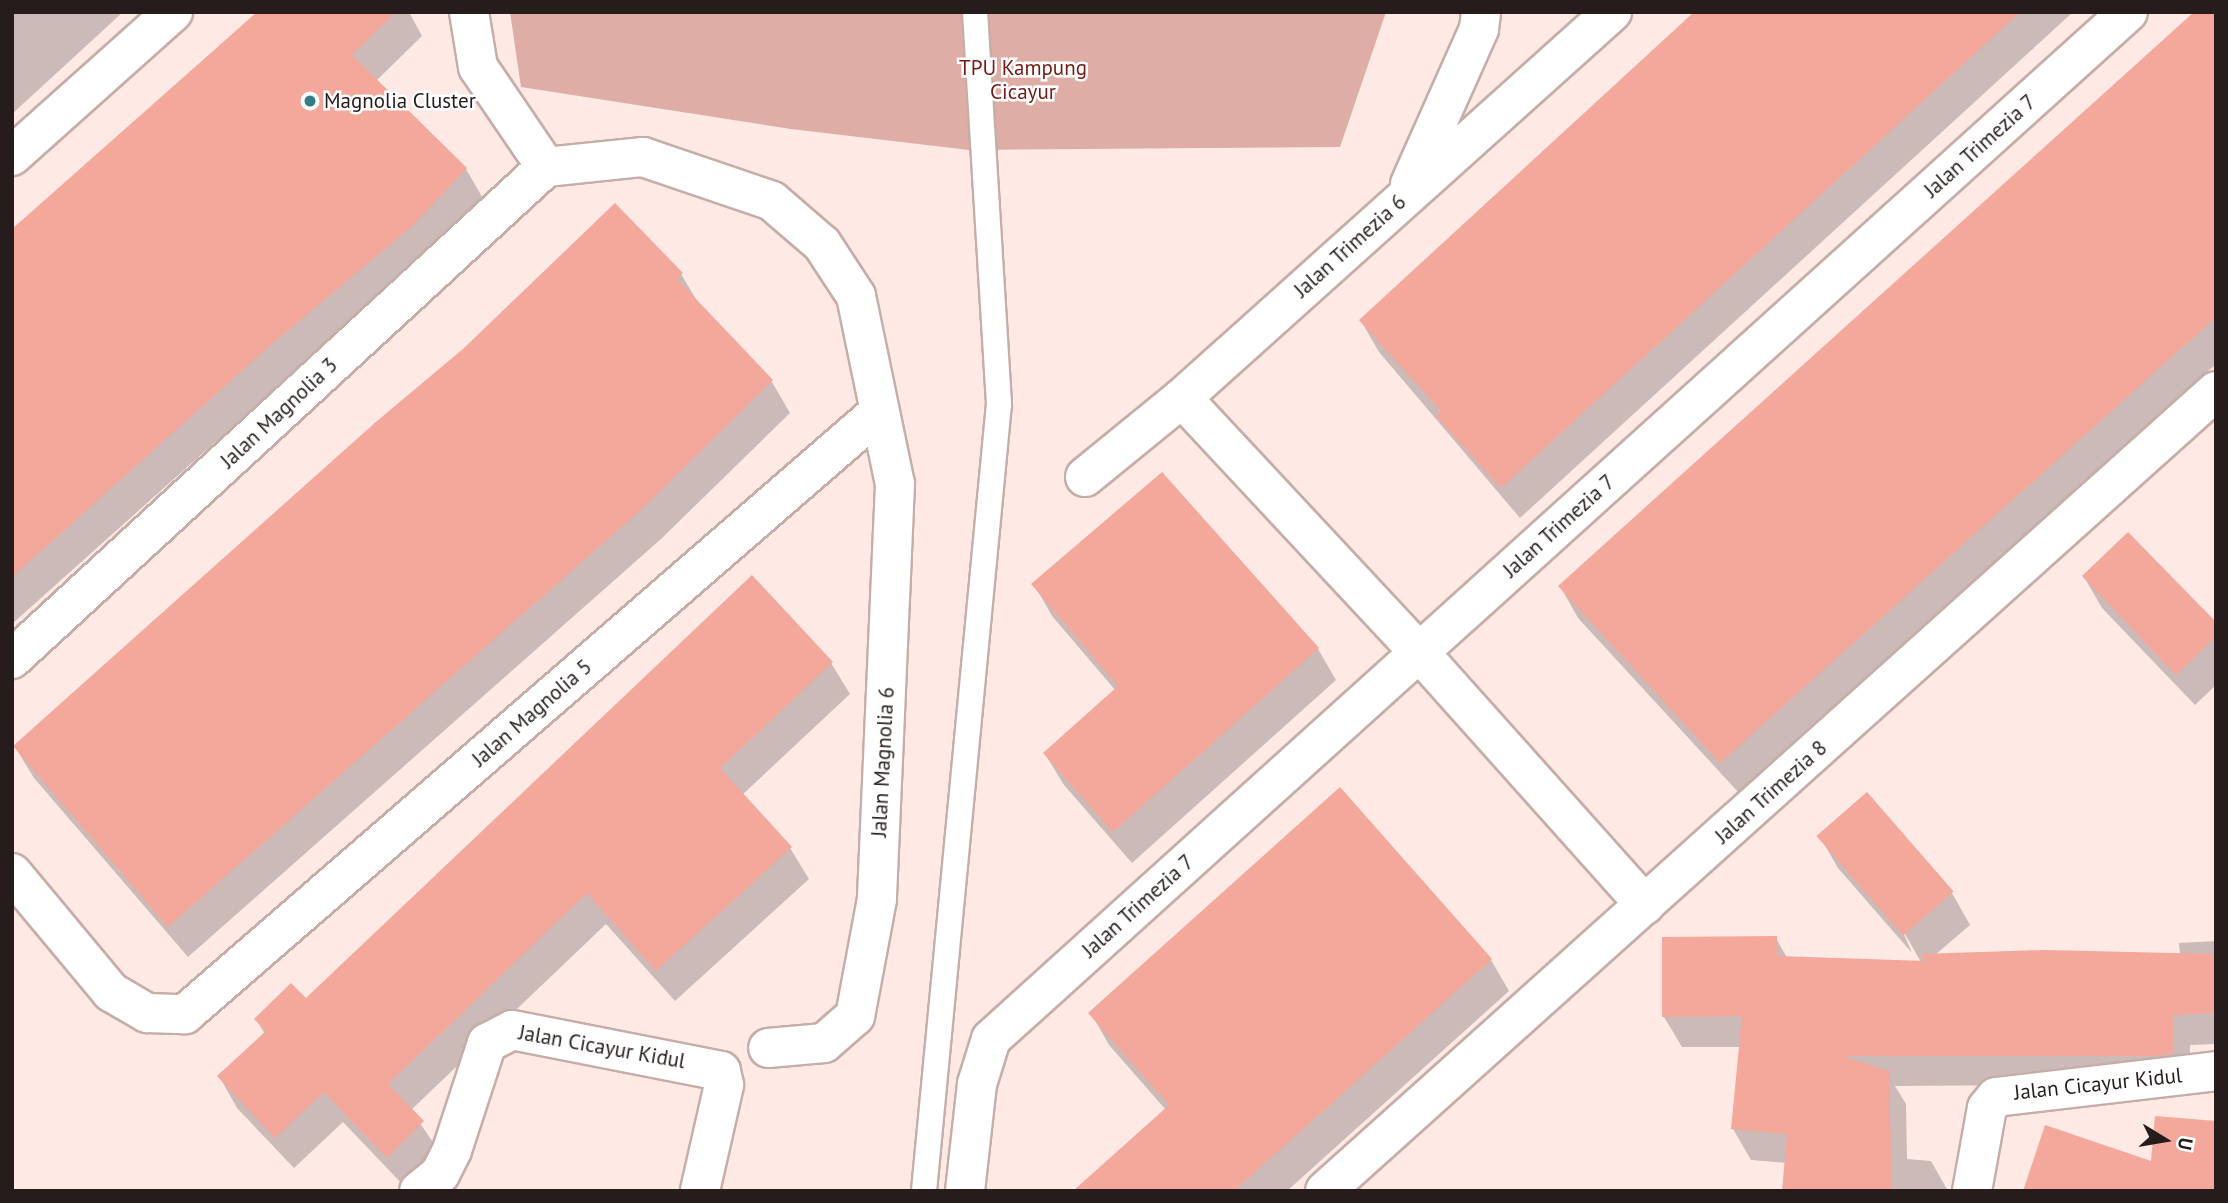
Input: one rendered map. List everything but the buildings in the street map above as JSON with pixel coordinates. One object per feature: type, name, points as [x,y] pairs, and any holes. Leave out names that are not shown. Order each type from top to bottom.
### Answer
[{"type":"street","points":[[12,156],[173,12]]},
{"type":"street","points":[[469,12],[478,67],[546,167]]},
{"type":"street","points":[[1404,197],[1479,29],[1481,12]]},
{"type":"street","name":"Jalan Trimezia 6","points":[[1085,477],[1181,398],[1612,12]]},
{"type":"street","name":"Jalan Trimezia 7","points":[[965,1191],[977,1084],[991,1039],[2128,12]]},
{"type":"street","name":"Jalan Magnolia 6","points":[[546,167],[643,157],[772,201],[822,244],[856,296],[895,484],[877,899],[855,1016],[824,1043],[768,1048]]},
{"type":"street","name":"Jalan Magnolia 3","points":[[12,659],[546,167]]},
{"type":"street","name":"Jalan Trimezia 8","points":[[1325,1191],[2216,391]]},
{"type":"street","points":[[1181,398],[1419,652],[1645,905]]},
{"type":"street","name":"Jalan Magnolia 5","points":[[12,873],[111,992],[147,1013],[185,1014],[879,412]]},
{"type":"street","name":"Jalan Cicayur Kidul","points":[[419,1191],[440,1174],[452,1150],[487,1044],[512,1030],[719,1070],[724,1085],[700,1191]]},
{"type":"street","name":"Jalan Cicayur Kidul","points":[[1972,1191],[1987,1108],[1996,1097],[2216,1071]]},
{"type":"lane","points":[[924,1191],[999,404],[975,12]]},
{"type":"green space","name":"TPU Kampung Cicayur","points":[[510,12],[1386,12],[1340,147],[969,150],[791,129],[521,87]]},
{"type":"place","name":"Magnolia Cluster","points":[[310,101]]}]
